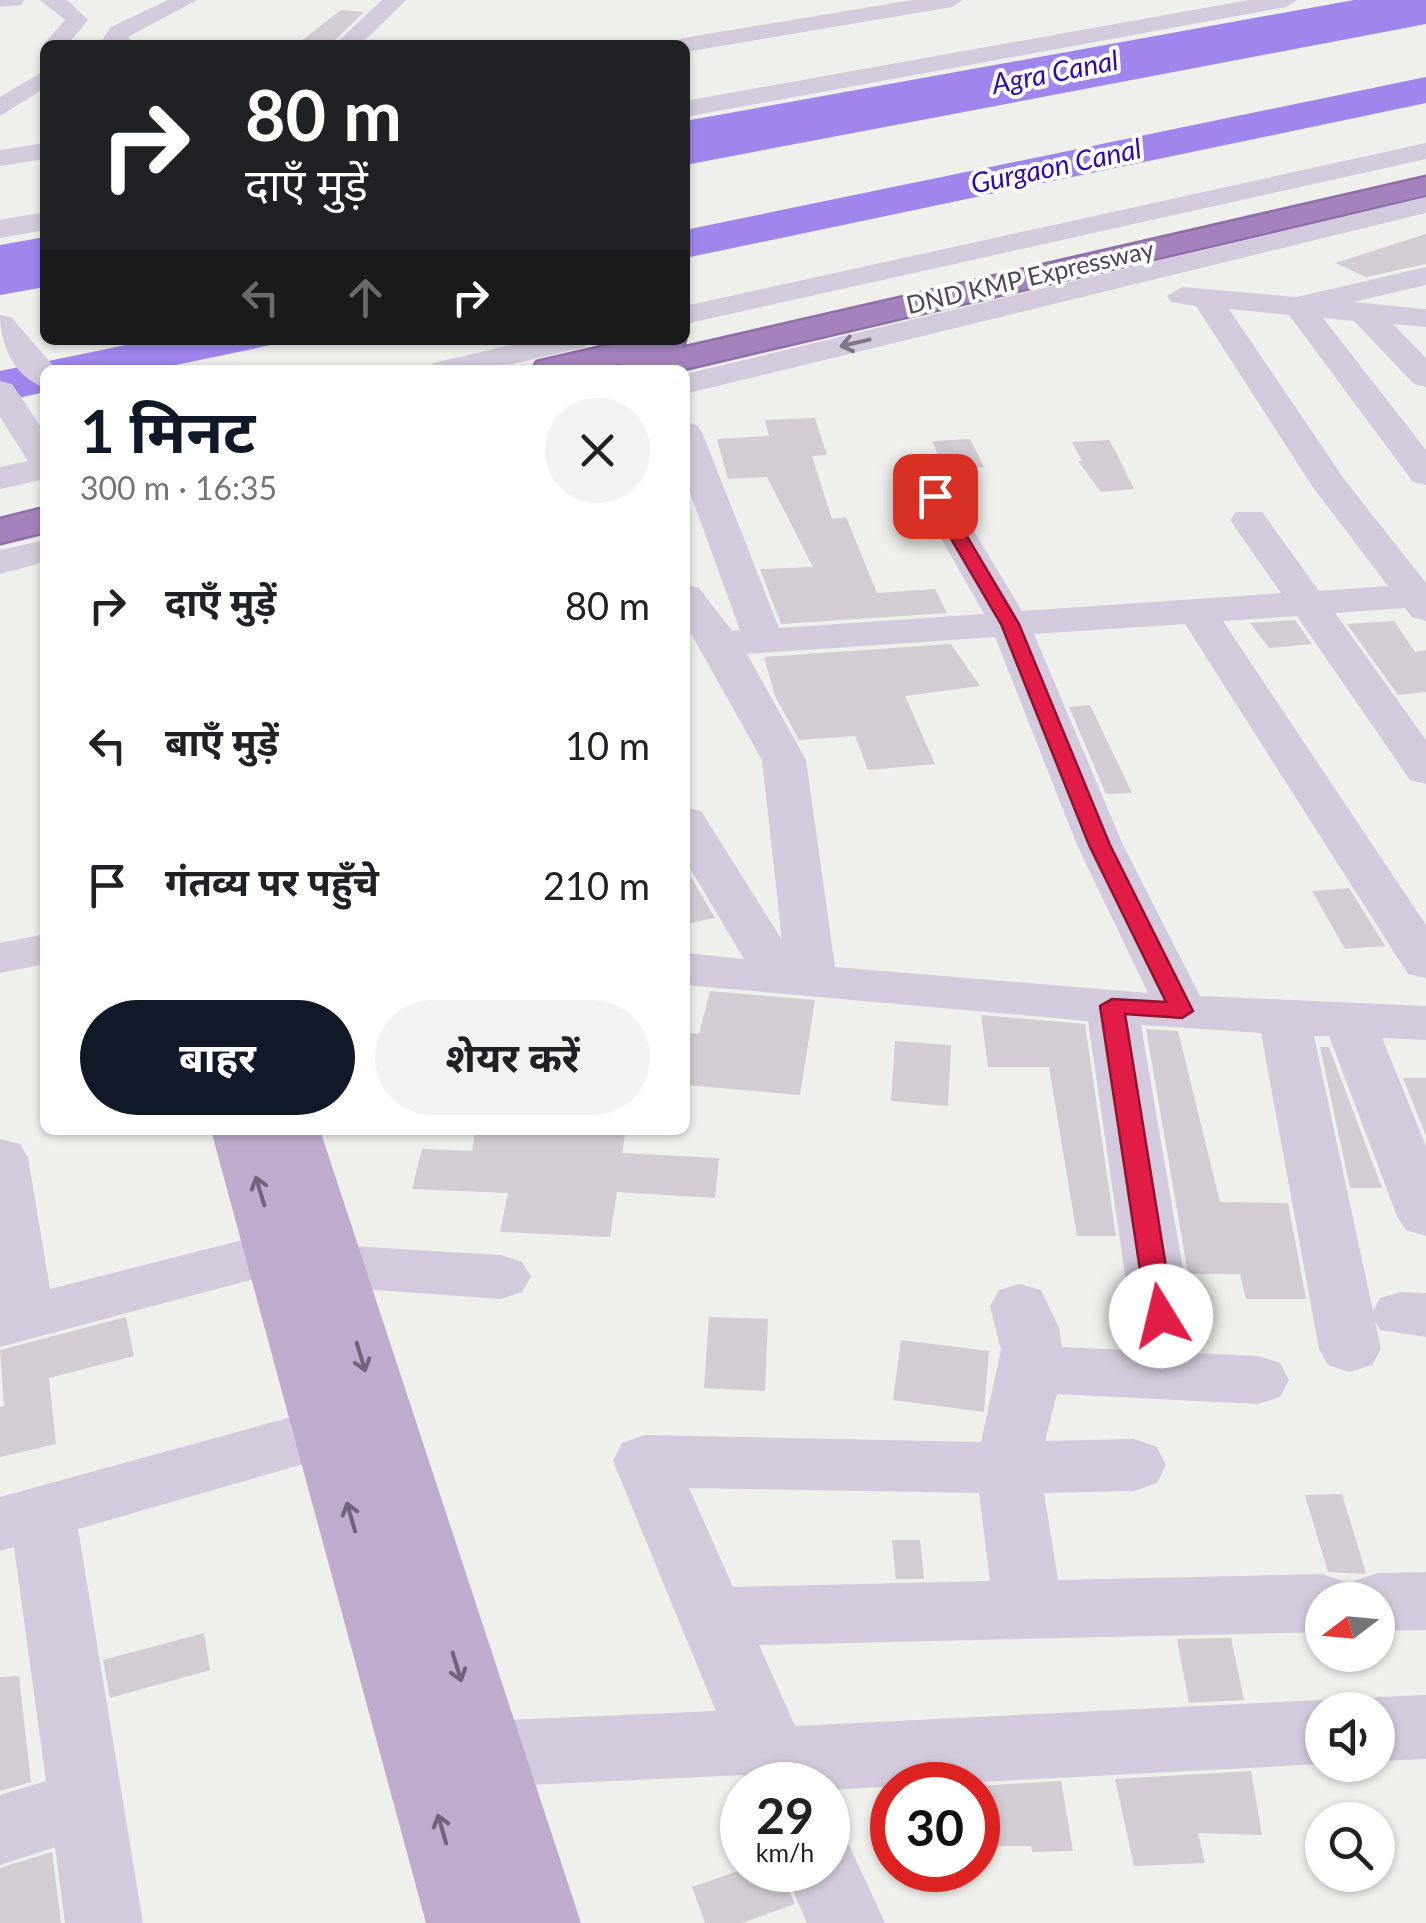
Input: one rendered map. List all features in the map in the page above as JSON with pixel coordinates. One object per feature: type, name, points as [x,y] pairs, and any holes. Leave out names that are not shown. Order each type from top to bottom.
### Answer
[{"type":"highway","name":"DND KMP Expressway","points":[[690,337],[1426,169]]},
{"type":"highway","name":"DND KMP Expressway","points":[[656,365],[1426,186]]},
{"type":"highway","points":[[571,365],[655,345]]},
{"type":"highway","points":[[0,506],[40,496]]},
{"type":"highway","points":[[0,532],[40,521]]},
{"type":"main road","points":[[243,1135],[305,1259]]},
{"type":"main road","points":[[291,1135],[305,1259],[353,1425],[469,1923]]},
{"type":"main road","points":[[353,1425],[485,1754],[538,1923]]},
{"type":"street","points":[[0,0],[13,0]]},
{"type":"street","points":[[51,0],[70,10],[77,20],[59,40]]},
{"type":"street","points":[[116,40],[112,37],[186,0]]},
{"type":"street","points":[[351,40],[395,0]]},
{"type":"street","points":[[690,44],[952,0]]},
{"type":"street","points":[[690,107],[1286,0]]},
{"type":"street","points":[[98,40],[106,34],[111,13]]},
{"type":"street","points":[[0,81],[40,55]]},
{"type":"street","points":[[0,108],[40,80]]},
{"type":"street","points":[[690,314],[1426,150]]},
{"type":"street","points":[[0,158],[40,152]]},
{"type":"street","points":[[690,383],[1426,205]]},
{"type":"street","points":[[0,229],[40,222]]},
{"type":"street","points":[[1367,301],[1426,276]]},
{"type":"street","points":[[1125,278],[1164,292],[1207,299],[1298,306],[1426,295]]},
{"type":"street","points":[[1207,299],[1330,486],[1423,600]]},
{"type":"street","points":[[1367,301],[1426,318]]},
{"type":"street","points":[[1367,301],[1426,377]]},
{"type":"street","points":[[1298,306],[1426,474]]},
{"type":"street","points":[[1,325],[40,370]]},
{"type":"street","points":[[466,365],[552,345]]},
{"type":"street","points":[[9,402],[40,452]]},
{"type":"street","points":[[0,478],[40,469]]},
{"type":"street","points":[[690,469],[711,622],[784,760],[796,979]]},
{"type":"street","points":[[935,496],[1010,624],[1100,845],[1182,1011]]},
{"type":"street","points":[[1249,520],[1426,771]]},
{"type":"street","points":[[0,562],[40,552]]},
{"type":"street","points":[[711,622],[1010,624],[1306,602],[1423,600]]},
{"type":"street","points":[[1196,610],[1426,963]]},
{"type":"street","points":[[690,828],[796,979]]},
{"type":"street","points":[[0,958],[40,950]]},
{"type":"street","points":[[690,969],[1112,1006],[1426,1024]]},
{"type":"street","points":[[1112,1006],[1161,1316]]},
{"type":"street","points":[[1284,1018],[1350,1348]]},
{"type":"street","points":[[1350,1022],[1426,1216]]},
{"type":"street","points":[[0,1158],[13,1320],[305,1259],[501,1277]]},
{"type":"street","points":[[1020,1306],[1030,1326],[1033,1369],[1009,1468],[1028,1610]]},
{"type":"street","points":[[1033,1369],[1258,1380]]},
{"type":"street","points":[[104,1923],[86,1802],[21,1519],[353,1425]]},
{"type":"street","points":[[774,1762],[645,1461],[1009,1468],[1134,1464]]},
{"type":"street","points":[[1395,1602],[1426,1601]]},
{"type":"street","points":[[710,1617],[1305,1603]]},
{"type":"street","points":[[1395,1728],[1426,1727]]},
{"type":"street","points":[[485,1754],[774,1762],[1305,1733]]},
{"type":"street","points":[[0,1830],[86,1802]]},
{"type":"street","points":[[832,1892],[846,1923]]},
{"type":"water","name":"Agra Canal","points":[[1354,0],[1426,0],[1426,24],[690,164],[690,120]]},
{"type":"water","name":"Gurgaon Canal","points":[[1426,77],[1426,103],[690,257],[690,229]]},
{"type":"water","points":[[40,238],[40,288],[0,295],[0,245]]},
{"type":"water","points":[[126,345],[271,345],[176,365],[40,365],[40,393],[0,402],[0,371]]},
{"type":"building","points":[[341,10],[364,12],[335,40],[302,40]]},
{"type":"building","points":[[1426,234],[1426,264],[1366,277],[1335,263]]},
{"type":"building","points":[[815,418],[827,455],[812,456],[832,519],[846,517],[877,593],[935,589],[947,613],[781,624],[760,569],[813,567],[767,477],[728,479],[717,439],[769,436],[765,420]]},
{"type":"building","points":[[970,439],[984,467],[945,470],[932,441]]},
{"type":"building","points":[[1109,440],[1134,489],[1101,492],[1078,461],[1082,461],[1072,442]]},
{"type":"building","points":[[1295,620],[1312,644],[1269,648],[1250,623]]},
{"type":"building","points":[[1394,621],[1415,652],[1426,650],[1426,692],[1398,695],[1347,624]]},
{"type":"building","points":[[951,644],[980,686],[905,696],[935,764],[868,770],[855,736],[799,740],[775,696],[764,657]]},
{"type":"building","points":[[1090,705],[1132,793],[1106,794],[1069,707]]},
{"type":"building","points":[[690,876],[715,918],[690,923]]},
{"type":"building","points":[[1349,888],[1385,946],[1345,949],[1312,891]]},
{"type":"building","points":[[710,991],[815,1000],[800,1095],[690,1085],[690,1033],[699,1034]]},
{"type":"building","points":[[981,1015],[1085,1024],[1116,1236],[1077,1236],[1049,1067],[988,1067]]},
{"type":"building","points":[[1146,1029],[1178,1031],[1220,1202],[1288,1203],[1306,1299],[1246,1299],[1240,1274],[1188,1274]]},
{"type":"building","points":[[895,1041],[951,1045],[948,1106],[891,1101]]},
{"type":"building","points":[[1320,1047],[1329,1047],[1382,1188],[1350,1188]]},
{"type":"building","points":[[1403,1078],[1426,1078],[1426,1136]]},
{"type":"building","points":[[475,1135],[625,1135],[622,1153],[719,1158],[715,1198],[617,1192],[610,1237],[500,1232],[508,1193],[412,1189],[422,1149],[472,1151]]},
{"type":"building","points":[[126,1317],[134,1356],[49,1378],[56,1444],[0,1457],[0,1407],[4,1406],[0,1350]]},
{"type":"building","points":[[709,1317],[768,1319],[765,1391],[704,1388]]},
{"type":"building","points":[[901,1340],[989,1351],[984,1412],[893,1400]]},
{"type":"building","points":[[1342,1494],[1366,1573],[1363,1574],[1328,1572],[1305,1495]]},
{"type":"building","points":[[892,1540],[920,1540],[924,1579],[896,1579]]},
{"type":"building","points":[[204,1633],[210,1670],[110,1698],[103,1660]]},
{"type":"building","points":[[1231,1638],[1244,1700],[1189,1703],[1177,1639]]},
{"type":"building","points":[[19,1676],[31,1782],[0,1791],[0,1677]]},
{"type":"building","points":[[1251,1771],[1262,1835],[1198,1833],[1205,1863],[1134,1866],[1115,1779]]},
{"type":"building","points":[[1061,1781],[1073,1851],[1032,1852],[1031,1846],[1000,1846],[1000,1785]]},
{"type":"building","points":[[52,1852],[61,1923],[0,1923],[0,1868]]},
{"type":"building","points":[[720,1877],[720,1892],[790,1892],[795,1904],[742,1923],[705,1923],[692,1887]]},
{"type":"route","points":[[935,496],[1010,624],[1100,845],[1182,1011],[1112,1006],[1161,1316]]}]
